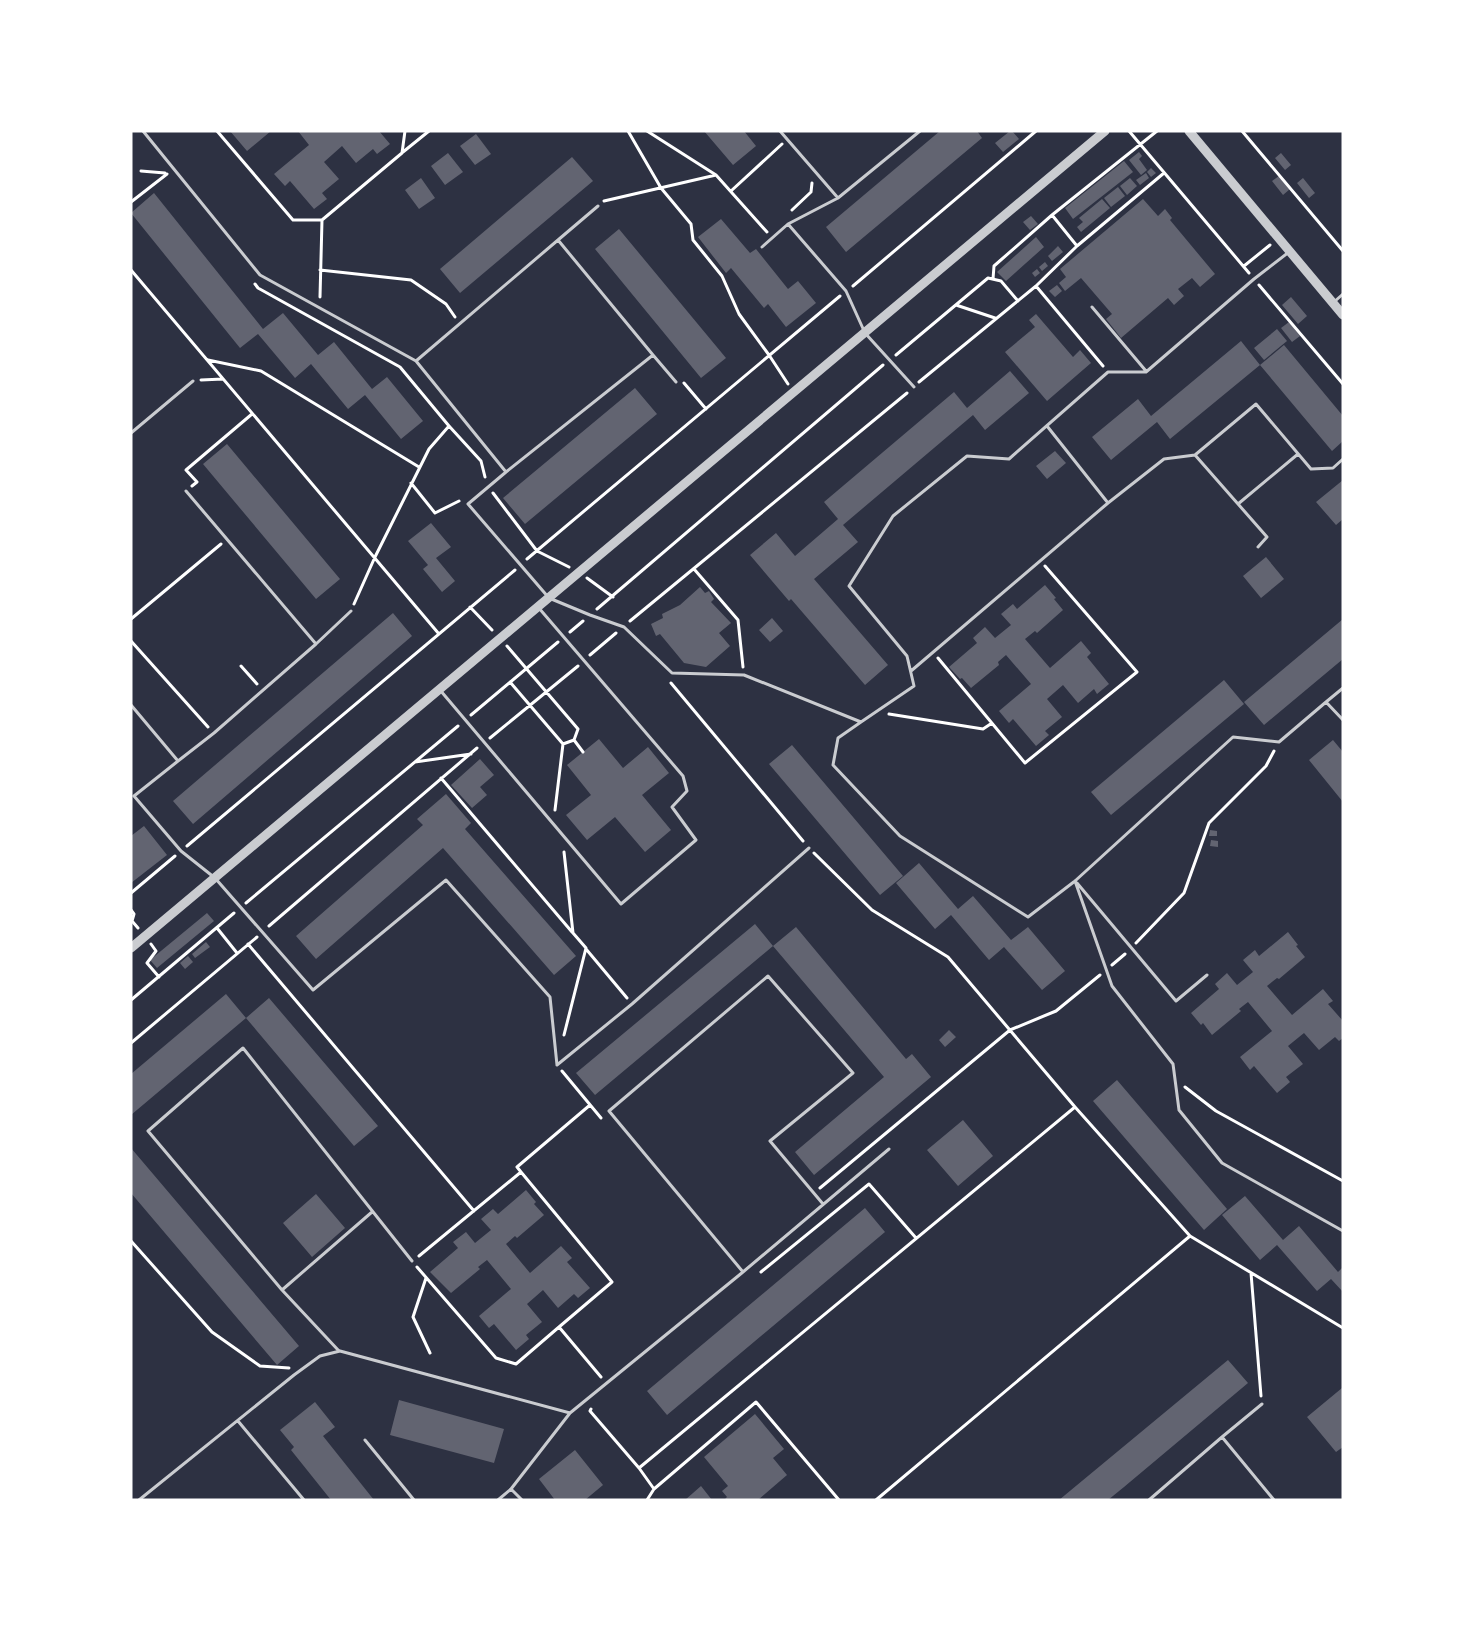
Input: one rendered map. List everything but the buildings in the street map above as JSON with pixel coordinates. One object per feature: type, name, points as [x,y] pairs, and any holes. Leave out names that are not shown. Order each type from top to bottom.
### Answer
[{"type":"street","points":[[131,948],[1105,131]]},
{"type":"street","points":[[1189,131],[1343,315]]},
{"type":"lane","points":[[143,131],[260,275],[416,361],[506,472]]},
{"type":"lane","points":[[780,131],[838,198]]},
{"type":"lane","points":[[762,247],[788,224],[838,198],[920,131]]},
{"type":"lane","points":[[416,361],[598,206]]},
{"type":"lane","points":[[788,224],[846,291],[865,333],[914,387]]},
{"type":"lane","points":[[558,240],[676,382]]},
{"type":"lane","points":[[1289,252],[1254,279],[1146,372],[1108,372],[1009,459],[967,456],[893,516],[849,586],[907,656],[914,686],[838,738],[833,764],[900,836],[1028,917],[1075,881],[1233,737],[1279,742],[1343,688]]},
{"type":"lane","points":[[1333,303],[1343,294]]},
{"type":"lane","points":[[1092,307],[1146,372]]},
{"type":"lane","points":[[653,355],[468,504],[549,598],[590,615],[624,626],[672,673],[744,675],[861,722]]},
{"type":"lane","points":[[131,432],[193,381]]},
{"type":"lane","points":[[911,672],[1108,503],[1164,459],[1196,455],[1256,404],[1311,469],[1333,468],[1343,459]]},
{"type":"lane","points":[[1047,426],[1108,503]]},
{"type":"lane","points":[[1238,504],[1298,454]]},
{"type":"lane","points":[[1196,455],[1267,538],[1258,547]]},
{"type":"lane","points":[[186,491],[316,644]]},
{"type":"lane","points":[[439,690],[621,904],[696,840],[672,807],[687,791],[683,776],[538,607]]},
{"type":"lane","points":[[351,611],[214,734],[133,798],[181,851],[215,878],[313,990],[446,880],[550,997],[557,1065]]},
{"type":"lane","points":[[1326,702],[1343,720]]},
{"type":"lane","points":[[131,705],[178,761]]},
{"type":"lane","points":[[557,1065],[632,1004],[809,848]]},
{"type":"lane","points":[[1075,881],[1176,1000],[1207,975]]},
{"type":"lane","points":[[1075,881],[1112,986],[1173,1064],[1179,1110],[1222,1163],[1343,1231]]},
{"type":"lane","points":[[743,1272],[609,1111],[768,976],[853,1073],[770,1141],[823,1204]]},
{"type":"lane","points":[[340,1351],[282,1290],[148,1131],[243,1048],[412,1261]]},
{"type":"lane","points":[[498,1500],[511,1489],[570,1413],[743,1272],[889,1149]]},
{"type":"lane","points":[[282,1290],[372,1212]]},
{"type":"lane","points":[[139,1500],[302,1369],[320,1356],[340,1351],[570,1413]]},
{"type":"lane","points":[[1149,1500],[1262,1404]]},
{"type":"lane","points":[[238,1421],[304,1500]]},
{"type":"lane","points":[[1222,1437],[1274,1500]]},
{"type":"lane","points":[[366,1440],[414,1500]]},
{"type":"lane","points":[[511,1489],[522,1500]]},
{"type":"path","points":[[217,131],[293,220],[322,220],[430,131]]},
{"type":"path","points":[[402,153],[406,131]]},
{"type":"path","points":[[628,131],[662,188],[691,224],[694,240],[722,276],[739,314],[793,393]]},
{"type":"path","points":[[647,131],[716,175],[773,238]]},
{"type":"path","points":[[131,893],[1036,131]]},
{"type":"path","points":[[1129,131],[1343,384]]},
{"type":"path","points":[[993,279],[994,266],[1052,215],[1157,131]]},
{"type":"path","points":[[1242,131],[1343,251]]},
{"type":"path","points":[[774,138],[786,151]]},
{"type":"path","points":[[731,191],[787,139]]},
{"type":"path","points":[[131,202],[174,169]]},
{"type":"path","points":[[141,171],[168,173]]},
{"type":"path","points":[[131,1043],[441,778],[1036,286],[1077,246],[1164,173]]},
{"type":"path","points":[[788,224],[783,218],[811,192],[812,183],[808,175]]},
{"type":"path","points":[[1052,215],[1077,246]]},
{"type":"path","points":[[320,308],[322,220]]},
{"type":"path","points":[[1244,266],[1278,238]]},
{"type":"path","points":[[131,270],[439,634]]},
{"type":"path","points":[[320,270],[411,280],[446,304],[455,318]]},
{"type":"path","points":[[131,1000],[613,597],[889,360],[988,278],[1000,281],[1018,301]]},
{"type":"path","points":[[252,280],[258,288],[400,367],[481,461],[486,476],[483,481],[537,551],[579,572],[613,597]]},
{"type":"path","points":[[1036,286],[1108,372]]},
{"type":"path","points":[[956,305],[996,318]]},
{"type":"path","points":[[208,360],[261,371],[419,467]]},
{"type":"path","points":[[193,381],[223,379]]},
{"type":"path","points":[[186,491],[196,482],[186,470],[252,414]]},
{"type":"path","points":[[351,611],[419,467],[429,449],[449,426]]},
{"type":"path","points":[[411,483],[435,513],[464,499],[468,504]]},
{"type":"path","points":[[131,619],[226,539]]},
{"type":"path","points":[[933,652],[1025,764],[1137,672],[1041,560]]},
{"type":"path","points":[[694,569],[738,620],[744,675]]},
{"type":"path","points":[[470,607],[578,729],[574,740]]},
{"type":"path","points":[[131,641],[214,734]]},
{"type":"path","points":[[241,666],[264,690]]},
{"type":"path","points":[[669,680],[809,848],[872,910],[948,957],[1075,1107],[1190,1236],[1343,1328]]},
{"type":"path","points":[[510,682],[563,744],[553,824]]},
{"type":"path","points":[[876,712],[983,729],[992,723]]},
{"type":"path","points":[[563,744],[574,740]]},
{"type":"path","points":[[574,740],[583,752]]},
{"type":"path","points":[[814,1194],[1010,1030],[1056,1011],[1132,948],[1184,893],[1209,823],[1266,766],[1279,742]]},
{"type":"path","points":[[414,762],[471,754]]},
{"type":"path","points":[[441,778],[632,1004]]},
{"type":"path","points":[[562,835],[573,933]]},
{"type":"path","points":[[217,928],[238,953]]},
{"type":"path","points":[[248,944],[474,1211]]},
{"type":"path","points":[[564,1038],[586,948]]},
{"type":"path","points":[[557,1065],[603,1120]]},
{"type":"path","points":[[1175,1078],[1216,1111],[1343,1182]]},
{"type":"path","points":[[520,1172],[412,1261],[496,1358],[516,1364],[612,1282],[517,1167],[590,1105]]},
{"type":"path","points":[[639,1468],[1075,1107]]},
{"type":"path","points":[[756,1276],[869,1184],[916,1238]]},
{"type":"path","points":[[876,1500],[1190,1236]]},
{"type":"path","points":[[131,1242],[212,1332],[260,1366],[302,1369]]},
{"type":"path","points":[[1251,1273],[1262,1404]]},
{"type":"path","points":[[426,1278],[413,1317],[430,1353]]},
{"type":"path","points":[[559,1327],[606,1383]]},
{"type":"path","points":[[647,1500],[654,1489],[756,1402],[839,1500]]},
{"type":"path","points":[[597,1404],[590,1411],[639,1468],[654,1489]]}]
